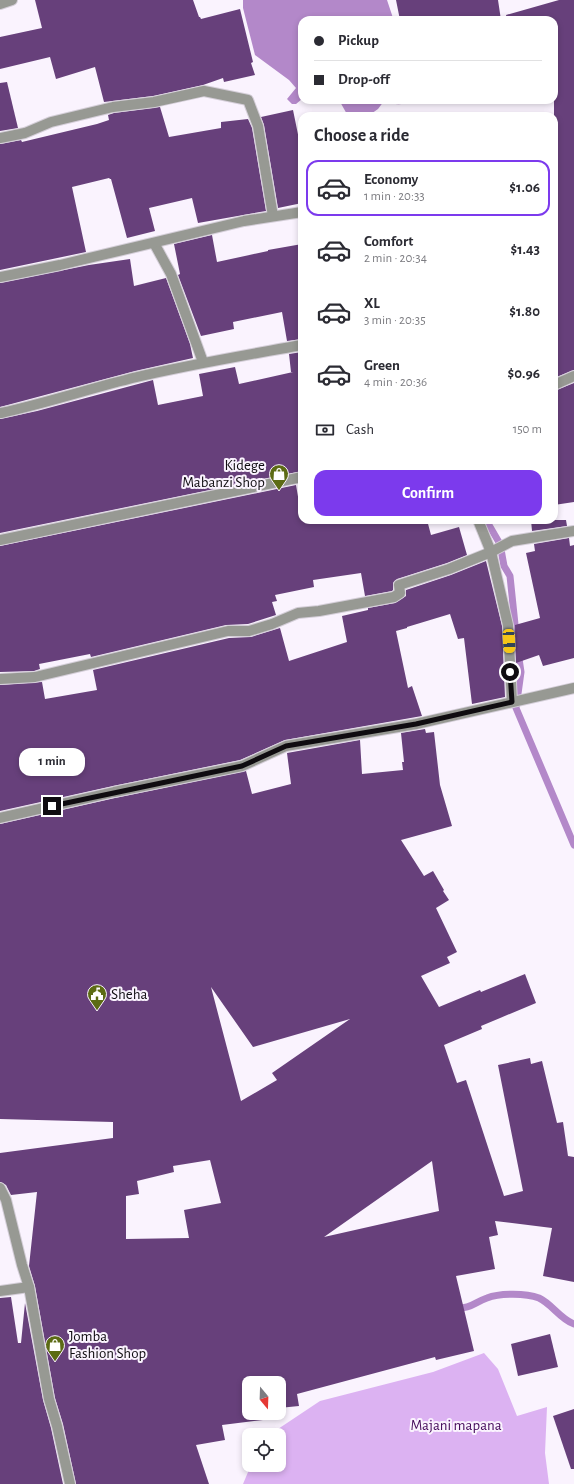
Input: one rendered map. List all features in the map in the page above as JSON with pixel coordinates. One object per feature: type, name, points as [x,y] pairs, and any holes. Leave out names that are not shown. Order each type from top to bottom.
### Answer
[{"type":"street","points":[[0,4],[12,0]]},
{"type":"street","points":[[0,138],[24,133],[51,122],[113,107],[154,102],[204,91],[248,100],[258,126],[273,216]]},
{"type":"street","points":[[0,277],[60,265],[244,221],[298,213]]},
{"type":"street","points":[[154,243],[172,274],[202,362]]},
{"type":"street","points":[[1,413],[202,362],[298,346]]},
{"type":"street","points":[[558,383],[574,376]]},
{"type":"street","points":[[0,540],[298,478]]},
{"type":"street","points":[[480,524],[492,552],[508,625],[512,702]]},
{"type":"street","points":[[0,678],[35,677],[228,631],[249,631],[272,624],[298,613],[319,611],[394,596],[400,593],[399,585],[449,569],[492,552],[512,541],[574,531]]},
{"type":"street","points":[[0,818],[114,792],[242,766],[286,746],[416,724],[512,702],[527,700],[574,688]]},
{"type":"street","points":[[0,1188],[6,1200],[22,1265],[30,1287],[49,1399],[57,1426],[70,1484]]},
{"type":"street","points":[[0,1290],[30,1287]]},
{"type":"green space","name":"Majani mapana","points":[[484,1353],[498,1369],[517,1416],[547,1407],[545,1453],[549,1484],[243,1484],[248,1472],[286,1472],[286,1428],[280,1428],[320,1401],[433,1372]]},
{"type":"shaded area","points":[[243,0],[387,0],[392,16],[298,16],[298,102],[292,104],[287,99],[296,88],[289,80],[255,55],[243,8]]},
{"type":"shaded area","points":[[341,104],[382,104],[374,112],[346,112]]},
{"type":"building","points":[[35,0],[193,0],[201,19],[240,9],[253,62],[251,63],[255,75],[224,82],[223,78],[203,85],[153,96],[104,102],[95,67],[56,79],[50,57],[0,69],[0,37],[42,28]]},
{"type":"building","points":[[396,0],[498,0],[500,16],[425,16],[399,16]]},
{"type":"building","points":[[559,0],[574,0],[574,370],[558,376],[558,112],[554,112],[554,104],[558,104],[558,16],[506,15]]},
{"type":"building","points":[[7,82],[18,128],[0,131],[0,83]]},
{"type":"building","points":[[160,107],[169,137],[221,128],[221,122],[248,119],[252,128],[266,211],[198,223],[192,198],[149,208],[155,231],[127,238],[111,179],[109,178],[72,187],[86,252],[0,270],[0,144],[21,140],[22,142],[97,124],[109,120],[108,115],[114,113]]},
{"type":"building","points":[[293,110],[298,134],[298,204],[278,208],[264,125],[261,117]]},
{"type":"building","points":[[212,235],[217,262],[298,245],[298,340],[287,341],[282,312],[233,322],[234,329],[201,336],[178,275],[180,274],[174,244]]},
{"type":"building","points":[[130,259],[134,286],[166,278],[190,344],[193,358],[135,371],[0,407],[0,283],[89,265]]},
{"type":"building","points":[[298,353],[298,472],[0,533],[0,419],[37,411],[153,380],[158,405],[203,396],[199,374],[235,367],[239,384],[293,372],[291,372],[289,354]]},
{"type":"building","points":[[574,383],[574,502],[558,504],[558,389]]},
{"type":"building","points":[[296,485],[298,497],[298,524],[428,524],[431,535],[459,527],[467,555],[397,579],[393,583],[392,591],[365,596],[361,573],[313,580],[314,587],[275,595],[277,601],[272,602],[276,615],[248,624],[226,625],[91,657],[90,654],[39,664],[40,669],[34,671],[0,672],[0,546]]},
{"type":"building","points":[[558,520],[566,520],[567,526],[532,531],[531,524],[558,524]]},
{"type":"building","points":[[569,538],[570,546],[574,545],[574,658],[543,666],[539,655],[516,663],[515,625],[540,618],[526,553],[535,551],[534,544]]},
{"type":"building","points":[[486,561],[502,626],[505,697],[472,704],[464,638],[458,639],[450,614],[396,631],[408,688],[412,686],[422,716],[285,740],[240,760],[0,811],[0,685],[42,682],[45,699],[97,690],[93,670],[229,638],[251,637],[280,628],[289,661],[347,642],[342,616],[368,610],[368,608],[395,603],[406,596],[406,590],[451,575]]},
{"type":"building","points":[[425,729],[426,733],[434,732],[440,785],[452,826],[401,840],[424,876],[433,871],[449,900],[436,908],[457,952],[447,957],[450,963],[421,976],[439,1007],[525,974],[536,1003],[481,1026],[482,1029],[444,1045],[457,1083],[466,1080],[504,1196],[523,1191],[498,1065],[530,1058],[531,1064],[542,1061],[557,1123],[563,1122],[568,1156],[574,1157],[574,1282],[543,1276],[552,1228],[495,1221],[498,1235],[489,1237],[495,1269],[456,1276],[474,1351],[436,1360],[435,1357],[297,1394],[299,1406],[286,1407],[286,1376],[242,1376],[242,1420],[263,1420],[222,1425],[225,1440],[196,1445],[209,1484],[76,1484],[63,1424],[55,1398],[35,1286],[29,1266],[37,1192],[11,1195],[6,1185],[0,1182],[0,1153],[113,1138],[113,1122],[0,1119],[0,824],[246,771],[252,794],[291,784],[287,753],[360,740],[362,774],[403,770],[402,762],[404,762],[401,733]],"holes":[[[211,987],[253,1047],[350,1019],[272,1073],[277,1080],[241,1101]],[[210,1160],[221,1203],[184,1210],[189,1238],[126,1239],[126,1196],[139,1194],[137,1181],[174,1172],[173,1166]],[[432,1161],[439,1211],[324,1237]]]},
{"type":"building","points":[[11,1297],[18,1343],[21,1343],[25,1303],[43,1400],[51,1428],[63,1484],[0,1484],[0,1298]]},
{"type":"building","points":[[550,1334],[558,1367],[518,1376],[511,1344]]},
{"type":"building","points":[[574,1409],[574,1469],[571,1469],[553,1416]]},
{"type":"waterway","points":[[488,524],[500,544],[504,566],[510,576],[516,634]]},
{"type":"waterway","points":[[518,652],[521,672],[516,708],[574,845]]},
{"type":"waterway","points":[[455,1308],[468,1307],[492,1296],[513,1294],[527,1295],[534,1296],[544,1301],[564,1319],[574,1324]]},
{"type":"place","name":"Kidege Mabanzi Shop","points":[[279,491]]},
{"type":"place","name":"Sheha","points":[[97,1011]]},
{"type":"place","name":"Jomba Fashion Shop","points":[[55,1362]]},
{"type":"route","points":[[52,806],[242,766],[286,746],[416,724],[512,702],[510,672]]}]
